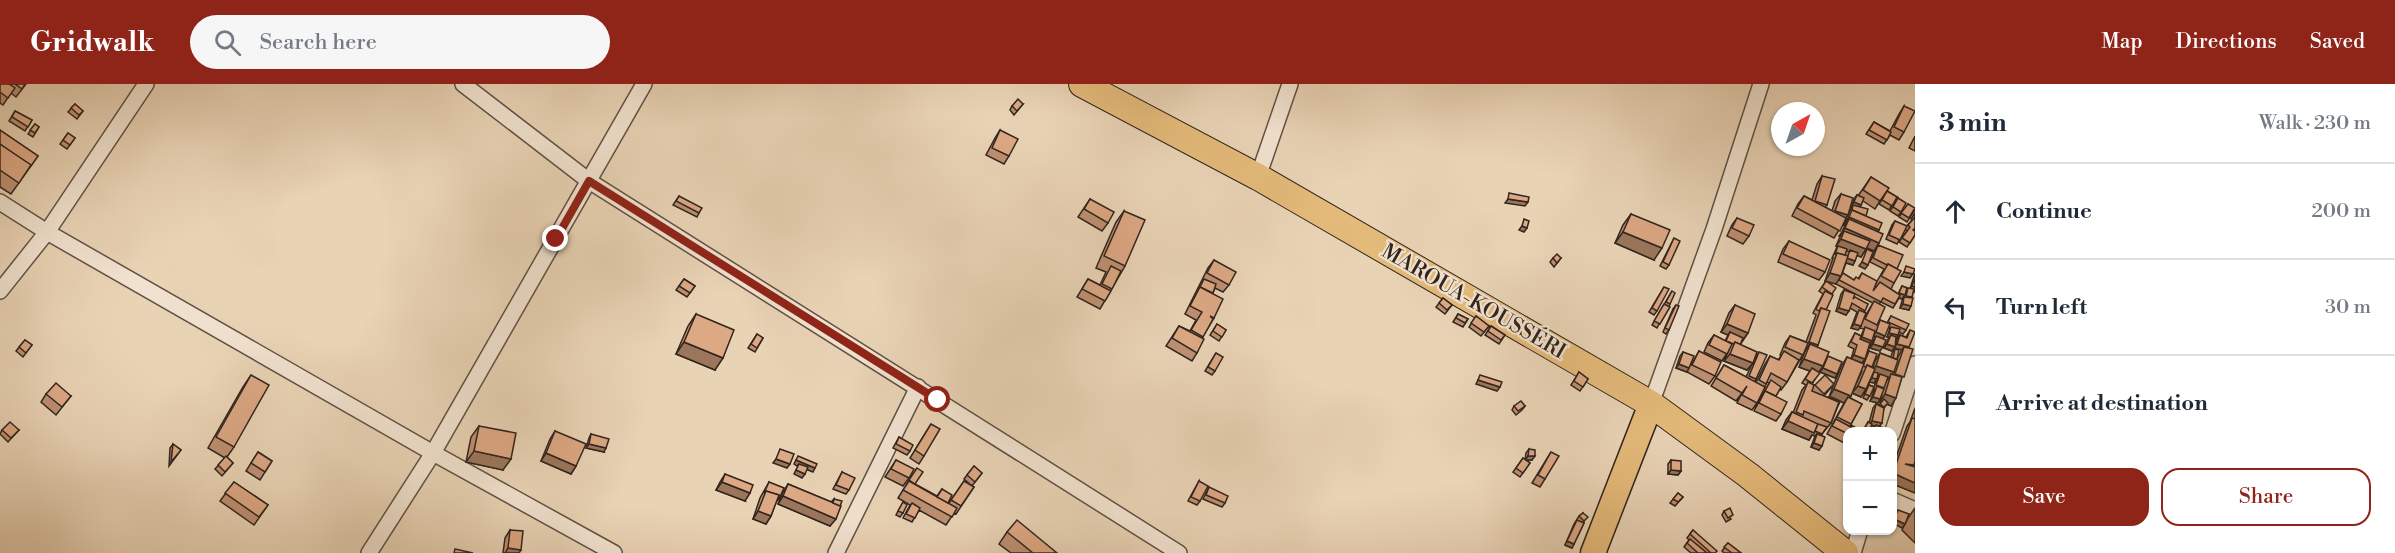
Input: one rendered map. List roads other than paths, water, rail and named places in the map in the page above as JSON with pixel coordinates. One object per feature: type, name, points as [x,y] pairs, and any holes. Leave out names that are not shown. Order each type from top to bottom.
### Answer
[{"type":"highway","name":"MAROUA-KOUSSÉRI","points":[[1082,84],[1258,177],[1651,404],[1748,475],[1845,553]]},
{"type":"main road","points":[[1593,553],[1651,404]]},
{"type":"street","points":[[0,291],[47,232],[146,84]]},
{"type":"street","points":[[464,84],[589,181],[1179,553]]},
{"type":"street","points":[[369,553],[433,453],[644,84]]},
{"type":"street","points":[[1258,177],[1290,84]]},
{"type":"street","points":[[1651,404],[1691,295],[1761,84]]},
{"type":"street","points":[[0,202],[47,232],[433,453],[614,553]]},
{"type":"street","points":[[1895,427],[1915,364]]},
{"type":"street","points":[[836,553],[918,387]]},
{"type":"street","points":[[1897,502],[1915,510]]},
{"type":"street","points":[[1853,553],[1859,535]]}]
